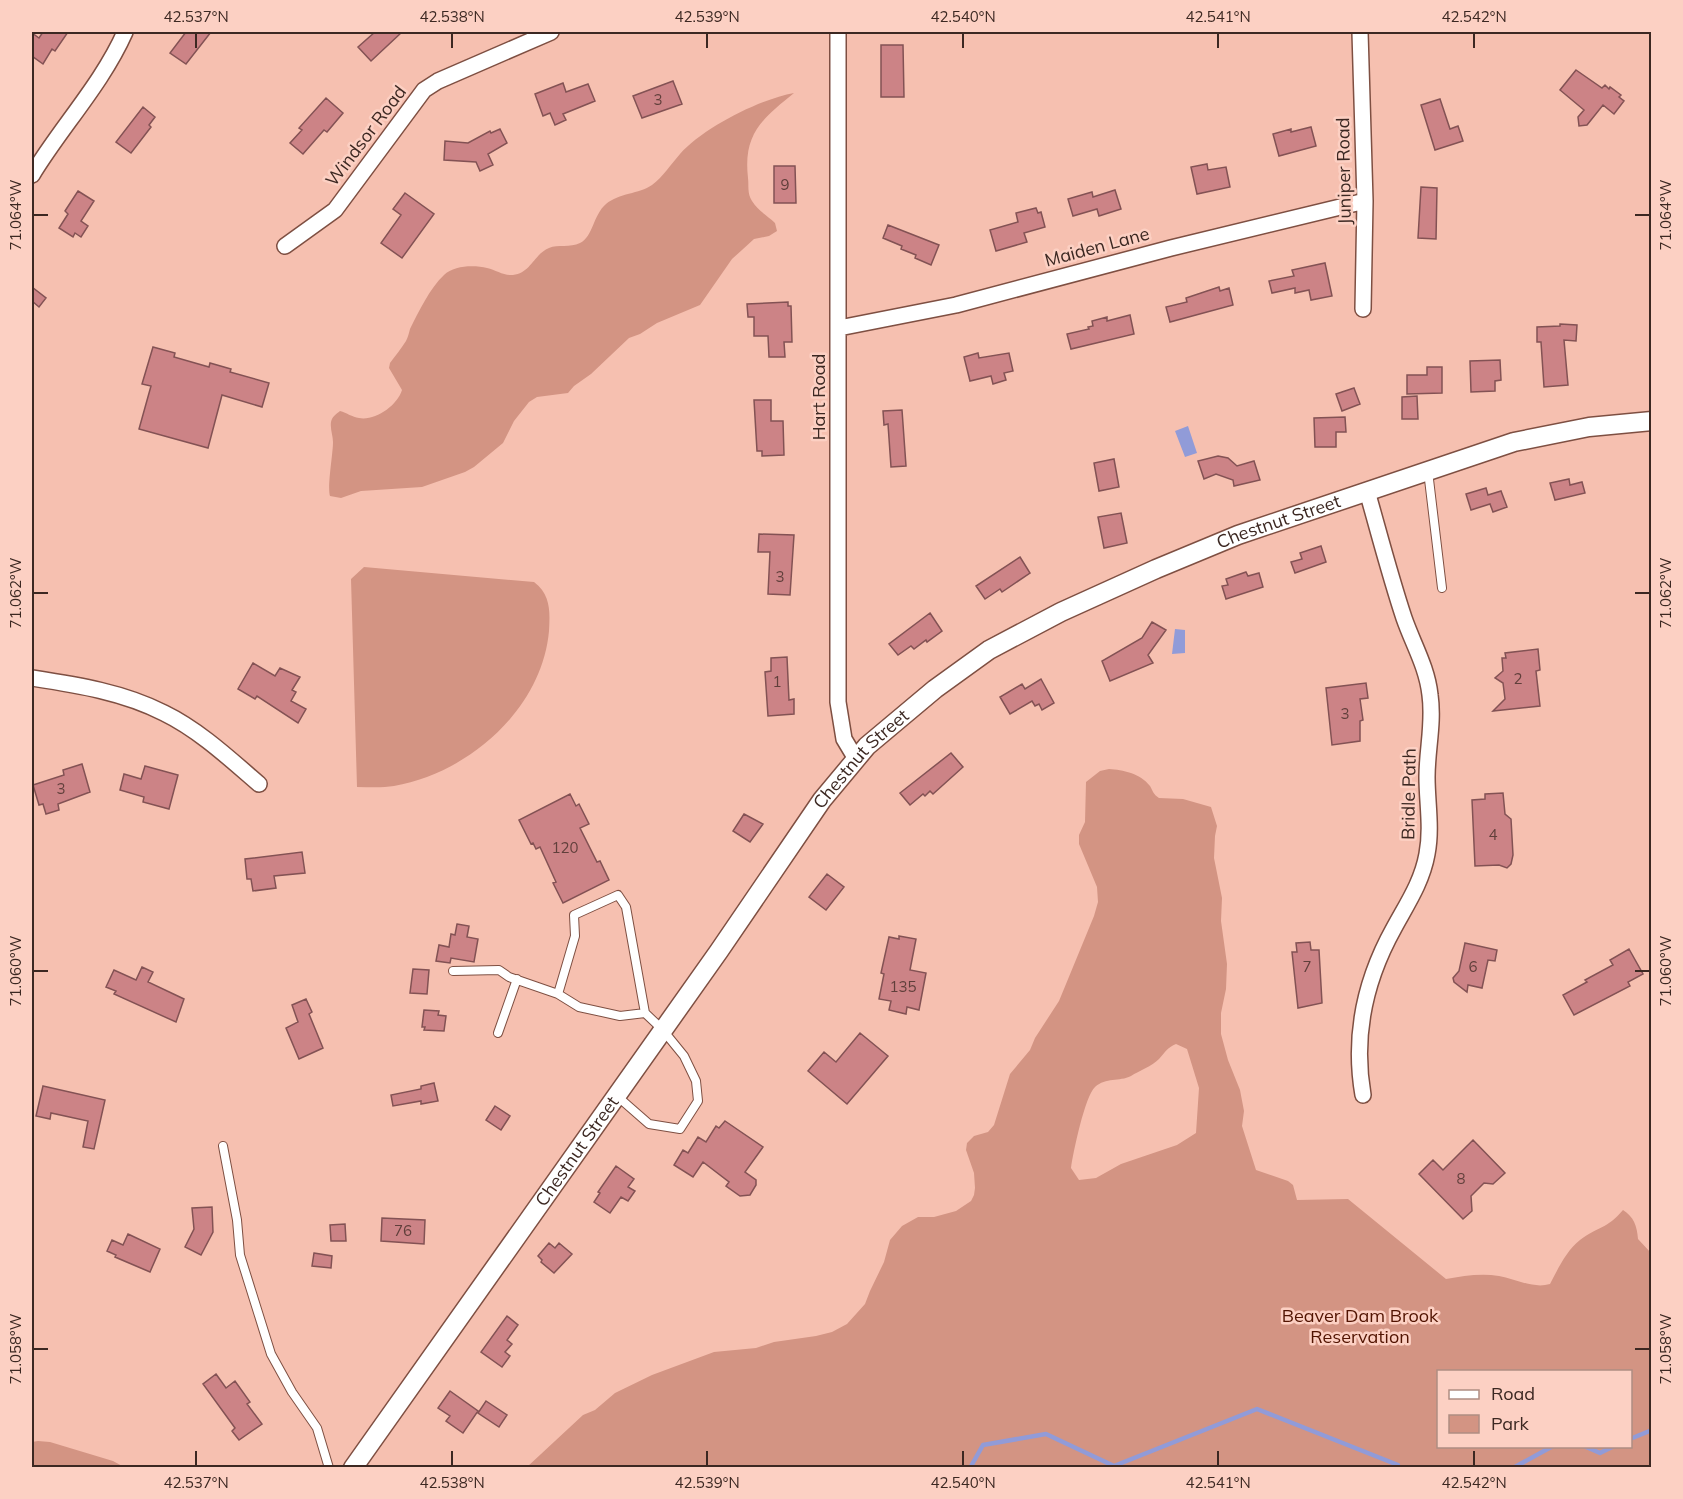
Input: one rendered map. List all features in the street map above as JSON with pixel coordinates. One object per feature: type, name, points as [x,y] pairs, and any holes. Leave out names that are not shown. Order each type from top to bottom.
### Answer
[{"type":"street","points":[[32,176],[50,144],[118,48],[125,32]]},
{"type":"street","name":"Windsor Road","points":[[285,246],[335,210],[424,90],[438,81],[551,32]]},
{"type":"street","name":"Hart Road","points":[[838,32],[838,702],[844,739],[856,759]]},
{"type":"street","name":"Juniper Road","points":[[1360,32],[1365,201],[1363,309]]},
{"type":"street","name":"Maiden Lane","points":[[838,328],[956,305],[1171,248],[1365,201]]},
{"type":"street","name":"Chestnut Street","points":[[353,1467],[753,903],[822,800],[867,746],[927,696],[980,656],[1060,612],[1156,568],[1238,535],[1428,469],[1533,437],[1598,426],[1652,421]]},
{"type":"street","name":"Bridle Path","points":[[1363,1095],[1359,1070],[1359,1045],[1366,1001],[1382,953],[1417,888],[1427,853],[1429,814],[1427,763],[1432,721],[1431,696],[1426,672],[1404,619],[1367,490]]},
{"type":"street","points":[[32,678],[106,691],[159,711],[230,759],[259,784]]},
{"type":"lane","points":[[1428,469],[1442,588]]},
{"type":"lane","points":[[558,994],[575,936],[574,915],[618,895],[626,907],[645,1013],[663,1029],[684,1056],[696,1081],[698,1101],[680,1129],[649,1124],[616,1096]]},
{"type":"lane","points":[[453,972],[499,970],[517,980],[558,994],[579,1007],[620,1016],[645,1013]]},
{"type":"lane","points":[[498,1034],[517,980]]},
{"type":"lane","points":[[223,1146],[237,1221],[240,1255],[271,1354],[292,1392],[317,1428],[329,1467]]},
{"type":"green space","points":[[794,93],[757,129],[752,139],[747,163],[749,195],[757,208],[775,223],[777,231],[769,236],[754,239],[732,259],[700,305],[657,323],[629,338],[568,393],[537,397],[529,402],[514,421],[503,443],[465,472],[422,487],[361,491],[341,498],[330,496],[332,419],[340,411],[359,418],[372,417],[385,411],[395,402],[402,390],[389,368],[390,363],[406,341],[429,293],[444,275],[453,269],[471,266],[487,268],[503,274],[519,274],[549,248],[580,243],[588,236],[598,214],[606,204],[652,185],[690,144],[703,134],[749,108]]},
{"type":"green space","points":[[364,567],[534,582],[544,592],[549,611],[549,631],[543,660],[532,686],[517,711],[497,733],[474,752],[449,767],[422,779],[389,787],[357,787],[351,579]]},
{"type":"green space","name":"Beaver Dam Brook Reservation","points":[[1120,770],[1141,778],[1159,798],[1183,799],[1211,807],[1217,826],[1214,858],[1222,898],[1221,921],[1227,964],[1221,1034],[1240,1090],[1244,1111],[1242,1126],[1256,1170],[1288,1181],[1293,1185],[1297,1200],[1348,1199],[1446,1279],[1486,1275],[1531,1284],[1550,1284],[1559,1266],[1575,1244],[1612,1221],[1623,1210],[1630,1216],[1636,1226],[1638,1239],[1651,1253],[1651,1467],[527,1467],[583,1415],[595,1410],[615,1393],[652,1375],[714,1352],[756,1348],[774,1342],[816,1336],[832,1332],[847,1324],[865,1304],[884,1262],[890,1240],[902,1226],[918,1217],[934,1217],[956,1211],[971,1201],[975,1188],[974,1173],[966,1150],[967,1143],[974,1136],[988,1132],[994,1125],[1010,1074],[1030,1050],[1035,1038],[1059,1001],[1098,902],[1097,887],[1079,844],[1079,835],[1085,822],[1086,782],[1100,771]],"holes":[[[1176,1044],[1187,1049],[1199,1088],[1196,1133],[1177,1145],[1121,1164],[1096,1178],[1079,1180],[1071,1168],[1072,1161],[1087,1101],[1095,1087],[1104,1082],[1131,1076],[1153,1064]]]},
{"type":"green space","points":[[32,1442],[50,1442],[113,1461],[124,1467],[32,1467]]},
{"type":"water","points":[[1188,426],[1197,453],[1185,457],[1175,431]]},
{"type":"water","points":[[1175,629],[1185,630],[1185,653],[1172,654]]},
{"type":"building","points":[[43,32],[68,32],[55,51],[52,49],[43,64],[32,56],[32,33],[39,38]]},
{"type":"building","points":[[186,32],[211,32],[186,64],[170,53]]},
{"type":"building","points":[[375,32],[402,32],[371,61],[358,47]]},
{"type":"building","points":[[881,45],[903,45],[904,97],[881,97]]},
{"type":"building","points":[[1576,70],[1602,88],[1605,85],[1621,95],[1619,97],[1624,101],[1614,114],[1603,105],[1587,125],[1579,126],[1578,117],[1584,110],[1560,90]]},
{"type":"building","points":[[673,81],[682,104],[642,118],[633,96]]},
{"type":"building","points":[[563,83],[566,92],[588,84],[595,101],[563,114],[566,120],[555,125],[550,113],[543,116],[535,94]]},
{"type":"building","points":[[326,98],[343,113],[327,132],[324,130],[303,154],[290,143],[302,130],[299,128]]},
{"type":"building","points":[[1440,99],[1450,129],[1458,126],[1463,141],[1435,150],[1421,105]]},
{"type":"building","points":[[143,107],[155,117],[149,125],[151,127],[131,153],[116,142]]},
{"type":"building","points":[[1311,127],[1316,146],[1279,156],[1273,134]]},
{"type":"building","points":[[500,129],[507,143],[488,154],[493,165],[480,171],[476,162],[444,160],[445,141],[468,143],[490,131],[491,133]]},
{"type":"building","points":[[1207,164],[1208,170],[1226,167],[1230,187],[1197,194],[1191,167]]},
{"type":"building","points":[[774,166],[795,166],[796,203],[774,203]]},
{"type":"building","points":[[1421,187],[1437,188],[1436,239],[1418,238]]},
{"type":"building","points":[[1115,190],[1121,209],[1099,216],[1097,209],[1073,216],[1068,199],[1092,192],[1093,197]]},
{"type":"building","points":[[78,191],[94,201],[81,221],[88,226],[81,237],[75,233],[73,237],[59,228],[68,214],[65,211]]},
{"type":"building","points":[[405,193],[434,214],[402,258],[381,243],[401,215],[393,209]]},
{"type":"building","points":[[1036,208],[1038,213],[1041,212],[1045,227],[1024,233],[1027,242],[996,251],[990,230],[1018,222],[1016,213]]},
{"type":"building","points":[[888,225],[939,245],[931,265],[901,249],[902,246],[883,238]]},
{"type":"building","points":[[1325,263],[1332,296],[1311,300],[1309,290],[1295,293],[1295,288],[1272,293],[1269,281],[1294,276],[1292,270]]},
{"type":"building","points":[[32,287],[46,298],[39,307],[32,301]]},
{"type":"building","points":[[1219,287],[1220,291],[1229,288],[1233,305],[1170,322],[1166,307],[1187,302],[1186,298]]},
{"type":"building","points":[[788,302],[788,306],[791,306],[792,342],[784,342],[785,357],[769,357],[768,336],[754,336],[754,317],[748,317],[747,304]]},
{"type":"building","points":[[1130,315],[1134,334],[1071,349],[1067,334],[1089,329],[1088,327],[1093,326],[1092,321],[1107,317],[1107,321]]},
{"type":"building","points":[[1560,324],[1577,325],[1576,341],[1564,340],[1568,385],[1544,387],[1541,342],[1537,342],[1537,327],[1560,326]]},
{"type":"building","points":[[153,347],[175,353],[174,357],[209,367],[210,363],[231,369],[230,372],[269,383],[262,407],[222,395],[208,448],[139,429],[151,386],[142,384]]},
{"type":"building","points":[[978,353],[979,358],[1009,353],[1013,371],[1004,373],[1006,380],[993,384],[991,376],[970,381],[964,357]]},
{"type":"building","points":[[1500,360],[1501,380],[1495,381],[1495,391],[1471,392],[1470,361]]},
{"type":"building","points":[[1427,367],[1442,367],[1442,393],[1407,394],[1407,375],[1427,375]]},
{"type":"building","points":[[1354,388],[1360,404],[1342,411],[1336,394]]},
{"type":"building","points":[[1417,396],[1418,419],[1402,419],[1402,397]]},
{"type":"building","points":[[754,400],[771,400],[771,421],[783,421],[784,455],[762,456],[762,451],[757,451]]},
{"type":"building","points":[[902,410],[906,466],[891,467],[888,424],[884,425],[883,411]]},
{"type":"building","points":[[1345,417],[1346,432],[1336,432],[1336,447],[1315,447],[1314,418]]},
{"type":"building","points":[[1218,456],[1228,458],[1237,466],[1254,461],[1260,480],[1234,486],[1233,480],[1216,474],[1204,479],[1198,461]]},
{"type":"building","points":[[1114,459],[1119,487],[1099,491],[1094,463]]},
{"type":"building","points":[[1569,479],[1570,485],[1582,482],[1585,493],[1555,500],[1550,483]]},
{"type":"building","points":[[1486,488],[1488,495],[1501,491],[1507,507],[1493,512],[1490,504],[1471,510],[1466,494]]},
{"type":"building","points":[[1121,513],[1127,543],[1104,548],[1098,517]]},
{"type":"building","points":[[759,534],[794,535],[790,595],[768,594],[770,552],[758,552]]},
{"type":"building","points":[[1321,546],[1326,562],[1295,573],[1291,562],[1302,559],[1300,553]]},
{"type":"building","points":[[1020,557],[1030,573],[1002,592],[1000,589],[985,599],[976,586]]},
{"type":"building","points":[[1246,572],[1248,576],[1259,573],[1263,587],[1226,599],[1222,586],[1228,585],[1226,579]]},
{"type":"building","points":[[930,613],[942,631],[927,642],[926,640],[914,649],[911,646],[898,655],[889,644]]},
{"type":"building","points":[[1152,622],[1166,630],[1148,655],[1153,663],[1110,681],[1102,661],[1142,638]]},
{"type":"building","points":[[1538,649],[1540,670],[1536,671],[1540,706],[1493,711],[1505,699],[1503,683],[1495,678],[1503,671],[1502,658],[1506,658],[1505,653]]},
{"type":"building","points":[[787,657],[789,700],[794,699],[794,714],[768,716],[765,672],[771,671],[771,658]]},
{"type":"building","points":[[253,663],[275,676],[280,668],[300,677],[292,690],[296,692],[291,701],[306,709],[298,723],[257,696],[255,699],[238,689]]},
{"type":"building","points":[[1041,679],[1054,703],[1042,710],[1039,704],[1035,706],[1032,701],[1010,714],[1000,697],[1022,684],[1025,689]]},
{"type":"building","points":[[1366,683],[1368,698],[1360,699],[1363,720],[1360,721],[1360,741],[1332,745],[1326,688]]},
{"type":"building","points":[[951,753],[963,767],[933,794],[930,791],[925,796],[923,794],[910,805],[900,793]]},
{"type":"building","points":[[82,764],[90,792],[58,804],[59,810],[46,814],[43,804],[39,805],[33,785],[64,775],[63,770]]},
{"type":"building","points":[[145,766],[178,775],[169,809],[143,802],[144,797],[120,790],[124,774],[141,779]]},
{"type":"building","points":[[1503,793],[1505,814],[1511,819],[1513,855],[1511,864],[1507,868],[1499,865],[1475,866],[1472,800],[1485,799],[1485,794]]},
{"type":"building","points":[[570,794],[576,806],[579,804],[589,824],[580,828],[609,880],[563,903],[540,847],[536,849],[533,843],[531,844],[519,820]]},
{"type":"building","points":[[744,814],[763,824],[750,842],[733,831]]},
{"type":"building","points":[[302,852],[305,873],[274,876],[276,888],[253,891],[251,879],[247,879],[245,859]]},
{"type":"building","points":[[827,874],[844,887],[826,910],[809,897]]},
{"type":"building","points":[[457,924],[469,926],[467,937],[478,939],[474,962],[451,958],[450,963],[436,961],[439,945],[449,947],[451,934],[455,935]]},
{"type":"building","points":[[899,936],[916,939],[910,970],[926,973],[919,1010],[907,1007],[906,1014],[889,1010],[891,1001],[879,999],[884,974],[881,973],[889,937],[899,939]]},
{"type":"building","points":[[1310,942],[1311,950],[1319,950],[1322,1003],[1298,1008],[1292,952],[1297,952],[1296,943]]},
{"type":"building","points":[[1465,943],[1497,950],[1495,961],[1488,960],[1482,988],[1468,985],[1467,992],[1454,982],[1453,978],[1459,971]]},
{"type":"building","points":[[1629,949],[1643,974],[1628,982],[1630,986],[1574,1015],[1563,995],[1613,965],[1610,960]]},
{"type":"building","points":[[142,967],[153,972],[148,982],[184,999],[176,1022],[114,994],[116,991],[106,987],[114,970],[136,980]]},
{"type":"building","points":[[413,969],[429,970],[427,994],[410,993]]},
{"type":"building","points":[[306,999],[312,1012],[309,1014],[323,1048],[299,1059],[286,1028],[298,1022],[292,1005]]},
{"type":"building","points":[[424,1010],[439,1011],[438,1015],[446,1016],[444,1031],[424,1030],[425,1027],[422,1027]]},
{"type":"building","points":[[860,1033],[888,1056],[847,1104],[808,1071],[824,1052],[836,1062]]},
{"type":"building","points":[[434,1083],[438,1101],[421,1104],[421,1101],[393,1106],[391,1095],[421,1089],[421,1086]]},
{"type":"building","points":[[43,1086],[105,1100],[94,1149],[83,1147],[88,1121],[51,1113],[50,1119],[36,1116]]},
{"type":"building","points":[[495,1106],[510,1116],[501,1130],[486,1120]]},
{"type":"building","points":[[725,1121],[763,1147],[745,1172],[756,1180],[756,1185],[750,1195],[740,1196],[726,1186],[729,1182],[703,1162],[693,1177],[674,1165],[683,1150],[688,1153],[698,1137],[706,1142],[716,1126],[719,1128]]},
{"type":"building","points":[[1473,1140],[1505,1173],[1493,1184],[1484,1183],[1471,1196],[1472,1211],[1463,1219],[1419,1174],[1433,1160],[1443,1170]]},
{"type":"building","points":[[616,1166],[634,1179],[628,1187],[635,1191],[628,1201],[621,1197],[610,1213],[594,1202],[600,1193],[598,1192]]},
{"type":"building","points":[[212,1207],[213,1232],[201,1255],[185,1247],[194,1229],[192,1208]]},
{"type":"building","points":[[382,1218],[425,1220],[424,1244],[381,1241]]},
{"type":"building","points":[[345,1224],[346,1241],[331,1241],[330,1225]]},
{"type":"building","points":[[128,1234],[160,1249],[150,1272],[115,1257],[116,1255],[107,1251],[112,1240],[123,1245]]},
{"type":"building","points":[[549,1243],[555,1248],[559,1243],[572,1254],[554,1273],[541,1262],[538,1256]]},
{"type":"building","points":[[314,1253],[332,1256],[331,1268],[312,1266]]},
{"type":"building","points":[[507,1316],[518,1325],[507,1340],[512,1344],[505,1352],[510,1356],[502,1367],[481,1352]]},
{"type":"building","points":[[216,1374],[226,1388],[235,1381],[250,1402],[247,1404],[262,1424],[239,1440],[232,1431],[235,1428],[203,1384]]},
{"type":"building","points":[[450,1391],[478,1411],[463,1433],[446,1421],[450,1416],[438,1408]]},
{"type":"building","points":[[486,1401],[507,1415],[499,1427],[478,1413]]},
{"type":"waterway","points":[[970,1468],[983,1445],[1046,1434],[1114,1466],[1257,1409],[1398,1465],[1398,1468]]},
{"type":"waterway","points":[[1632,1438],[1652,1430]]},
{"type":"waterway","points":[[1513,1468],[1549,1448]]},
{"type":"waterway","points":[[1589,1448],[1600,1453],[1610,1448]]}]
